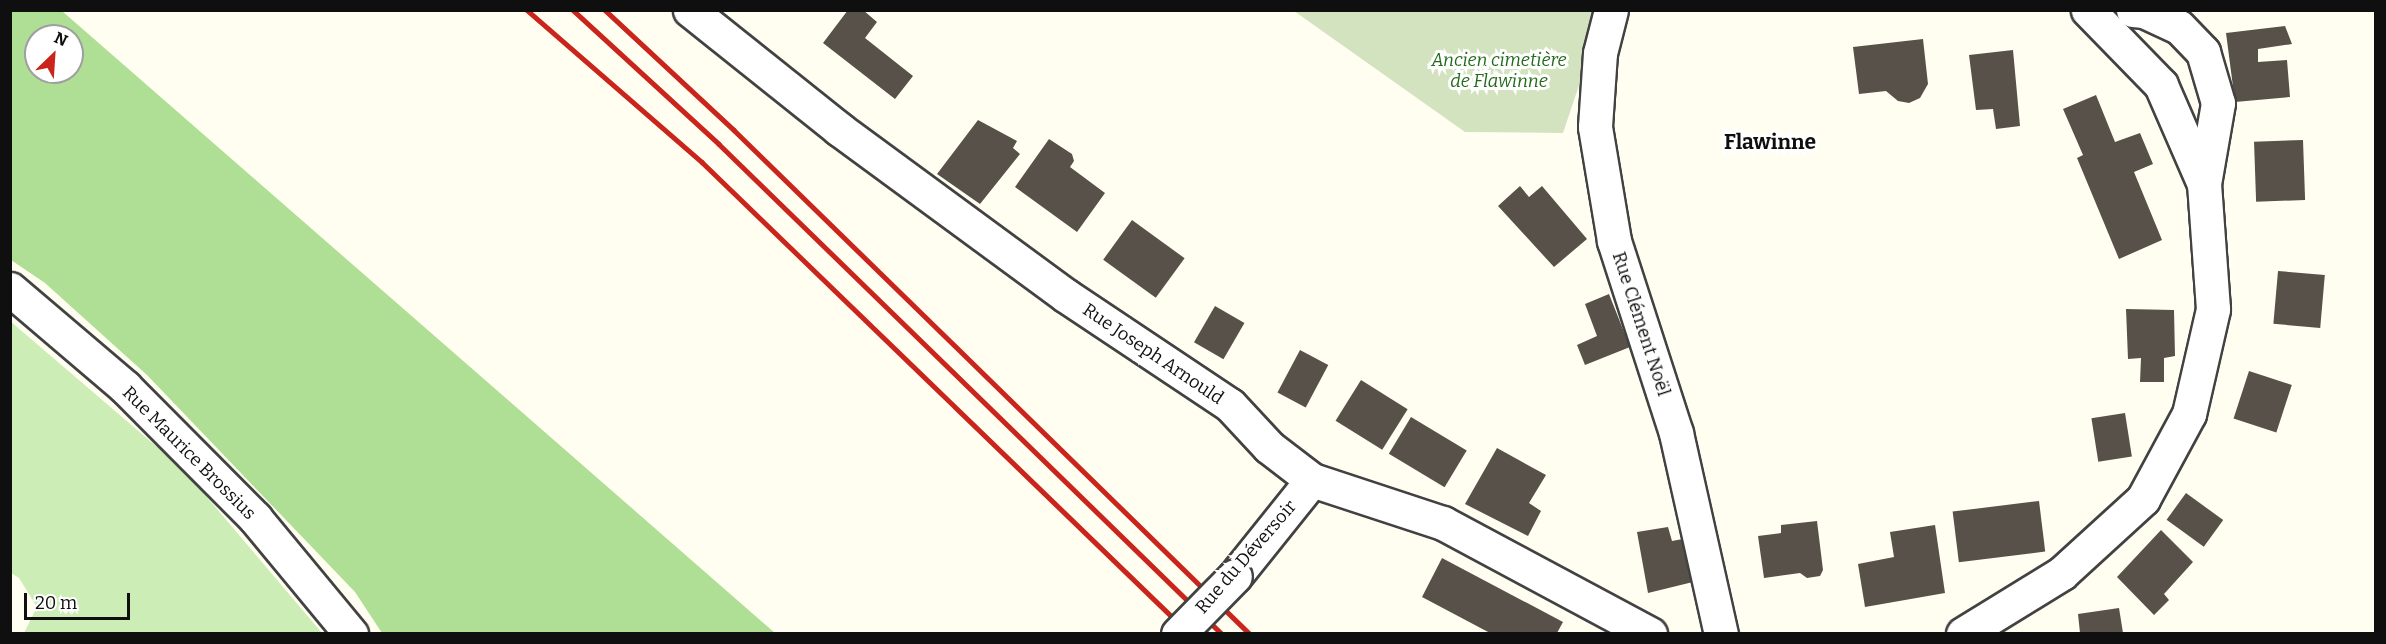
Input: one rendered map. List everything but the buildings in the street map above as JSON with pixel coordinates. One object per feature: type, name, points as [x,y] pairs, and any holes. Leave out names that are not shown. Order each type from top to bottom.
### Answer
[{"type":"street","name":"Rue Joseph Arnould","points":[[690,10],[839,129],[1018,260],[1230,405],[1269,447],[1312,480],[1443,523],[1650,633]]},
{"type":"street","name":"Rue Clément Noël","points":[[1611,10],[1600,53],[1595,127],[1614,241],[1676,433],[1721,633]]},
{"type":"street","points":[[2088,10],[2160,85],[2204,184]]},
{"type":"street","points":[[1963,633],[2062,573],[2143,499],[2189,414],[2214,309],[2204,184],[2218,103],[2203,52],[2179,27],[2144,11],[2133,10]]},
{"type":"street","name":"Rue Maurice Brossius","points":[[10,289],[125,387],[255,519],[351,633]]},
{"type":"street","name":"Rue du Déversoir","points":[[1178,633],[1235,576],[1312,480]]},
{"type":"green space","points":[[10,11],[62,11],[77,24],[24,24],[24,84],[84,84],[84,30],[775,633],[382,633],[355,592],[147,375],[45,283],[11,260]]},
{"type":"green space","name":"Ancien cimetière de Flawinne","points":[[1294,11],[1604,11],[1563,133],[1465,132]]},
{"type":"green space","points":[[10,321],[184,470],[322,633],[24,633],[37,607],[19,578],[11,573]]},
{"type":"railway","points":[[527,10],[702,162],[1190,634]]},
{"type":"railway","points":[[573,10],[719,144],[1222,634]]},
{"type":"railway","points":[[605,10],[734,130],[1250,634]]},
{"type":"district","name":"Flawinne","points":[[1770,142]]}]
